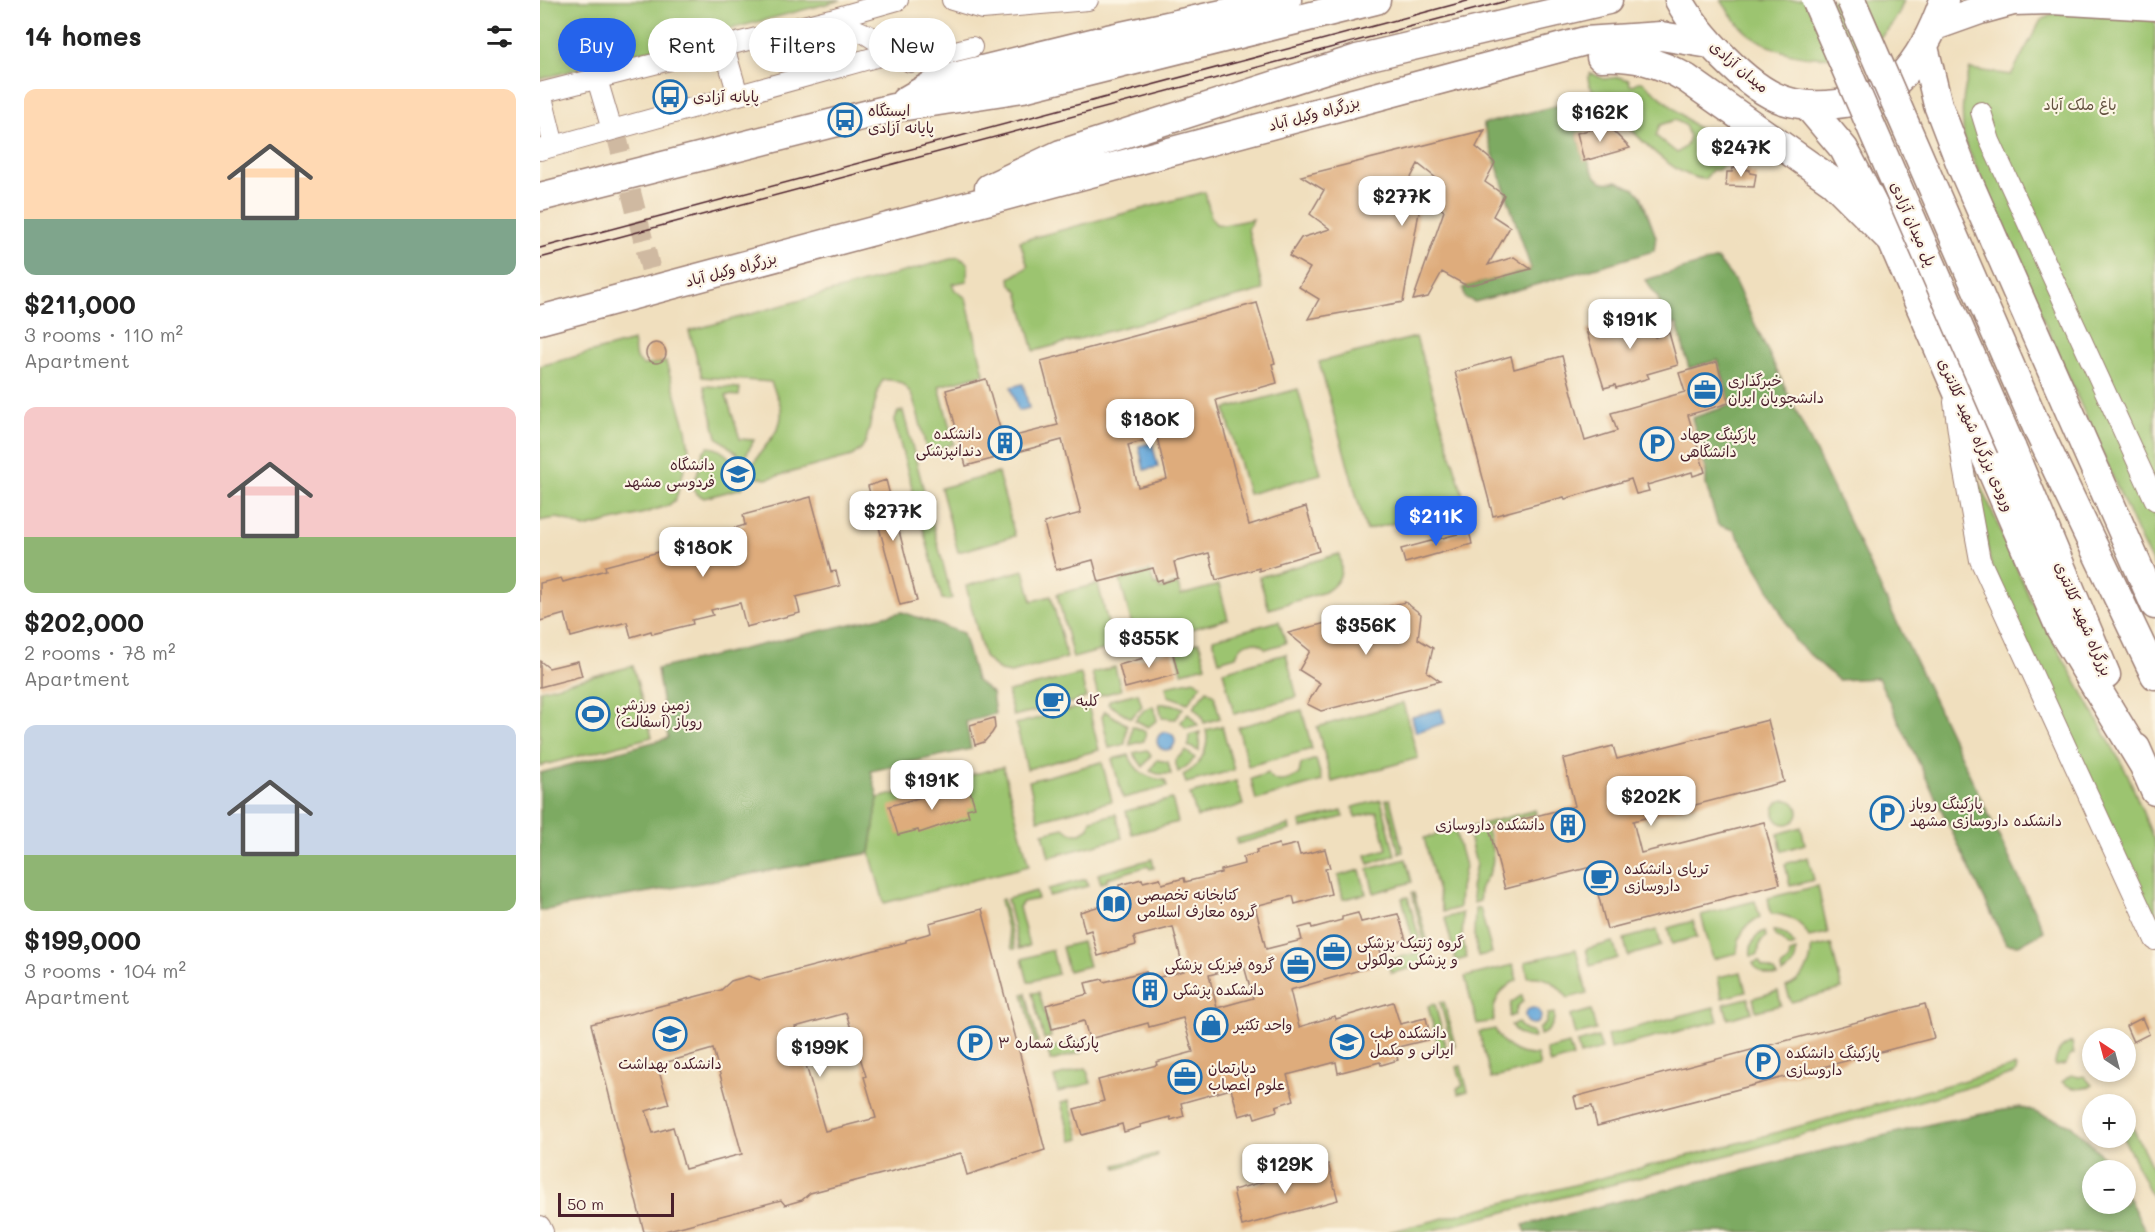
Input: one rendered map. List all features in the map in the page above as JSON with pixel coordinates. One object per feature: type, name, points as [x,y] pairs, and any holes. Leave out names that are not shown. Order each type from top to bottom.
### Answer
[{"type":"highway","points":[[893,108],[941,80],[1107,39],[1287,0]]},
{"type":"highway","points":[[540,197],[893,108],[1023,88],[1376,0]]},
{"type":"highway","name":"بزرگراه وکیل آباد","points":[[922,219],[1073,150],[1357,59],[1608,0]]},
{"type":"highway","name":"میدان آزادی","points":[[1679,0],[1692,22],[1710,44],[1757,85],[1781,99],[1808,105],[1834,106],[1873,97],[1899,80],[1934,24]]},
{"type":"highway","name":"پل میدان آزادی","points":[[1816,0],[2011,447]]},
{"type":"highway","points":[[1851,0],[2039,432],[2155,675]]},
{"type":"highway","points":[[2155,6],[2052,0],[2013,1],[1934,24],[1938,105],[1961,165],[2155,604]]},
{"type":"highway","name":"بزرگراه وکیل آباد","points":[[540,320],[1585,41],[1661,36],[1710,44]]},
{"type":"highway","points":[[922,219],[1190,167],[1602,56],[1636,57],[1664,65],[1686,78],[1833,182],[1892,241]]},
{"type":"highway","name":"ورودی بزرگراه شهید کلانتری","points":[[1808,105],[1844,149],[1873,203],[1892,241],[2060,628],[2150,778]]},
{"type":"highway","points":[[1873,203],[1885,172],[1904,158],[1930,154],[1961,165]]},
{"type":"highway","name":"بزرگراه شهید کلانتری","points":[[2011,447],[2150,778]]},
{"type":"street","points":[[835,18],[898,0]]},
{"type":"street","points":[[952,0],[982,9],[1088,0]]},
{"type":"street","points":[[956,51],[972,47]]},
{"type":"street","points":[[648,66],[541,93],[547,148],[869,59]]},
{"type":"street","points":[[731,72],[738,95]]},
{"type":"street","points":[[597,79],[612,130]]},
{"type":"street","points":[[1981,112],[1990,141],[2155,500]]},
{"type":"street","points":[[1951,376],[1963,467],[1980,560],[2155,940]]},
{"type":"street","points":[[540,1226],[543,1232]]},
{"type":"green space","points":[[540,0],[841,0],[772,18],[749,18],[749,24],[737,27],[737,18],[648,18],[648,51],[636,54],[636,18],[558,18],[558,72],[567,72],[540,79]]},
{"type":"green space","points":[[1721,0],[1904,0],[1893,22],[1878,39],[1859,50],[1838,56],[1816,57],[1793,54],[1770,47],[1750,35]]},
{"type":"green space","name":"باغ ملک آباد","points":[[2059,11],[2155,15],[2155,568],[2140,539],[1964,140],[1963,104],[1970,69],[2011,75],[2041,20]]},
{"type":"green space","points":[[1591,73],[1604,79],[1619,77],[1629,80],[1630,85],[1643,82],[1696,127],[1727,140],[1726,143],[1736,149],[1736,156],[1718,170],[1712,170],[1705,179],[1684,173],[1651,149],[1602,102],[1592,89],[1588,77]],"holes":[[[1675,120],[1685,125],[1689,136],[1686,146],[1677,153],[1656,136],[1660,125]]]},
{"type":"green space","points":[[1587,98],[1607,125],[1577,134],[1584,160],[1588,160],[1595,175],[1601,181],[1617,181],[1635,189],[1641,196],[1656,237],[1654,251],[1475,302],[1465,298],[1463,288],[1467,286],[1531,269],[1483,124]]},
{"type":"green space","points":[[1205,192],[1211,217],[1216,224],[1224,225],[1253,219],[1248,229],[1263,290],[1034,351],[1018,291],[1011,285],[1010,278],[1028,267],[1020,241]]},
{"type":"green space","points":[[958,257],[968,263],[967,281],[952,284],[955,290],[966,298],[984,374],[939,386],[954,444],[927,452],[917,411],[909,391],[898,382],[883,380],[879,387],[866,441],[861,449],[852,456],[766,479],[756,477],[752,467],[775,433],[781,418],[780,406],[771,382],[702,377],[689,331]]},
{"type":"green space","points":[[1717,259],[1734,280],[2044,931],[2019,945],[2006,944],[1878,678],[1838,680],[1796,642],[1762,576],[1734,530],[1718,525],[1706,485],[1706,469],[1692,418],[1731,405],[1718,360],[1689,368],[1677,324],[1667,325],[1658,298],[1645,280]]},
{"type":"green space","points":[[1416,337],[1466,505],[1366,530],[1319,362]]},
{"type":"green space","points":[[633,341],[636,359],[643,365],[666,362],[686,429],[689,450],[676,499],[669,505],[645,513],[584,528],[559,518],[540,521],[540,366]]},
{"type":"green space","points":[[704,386],[740,388],[739,396],[726,395],[740,439],[754,440],[744,459],[717,437]]},
{"type":"green space","points":[[1298,389],[1321,474],[1248,494],[1225,409]]},
{"type":"green space","points":[[903,411],[952,598],[948,600],[942,599],[894,421],[898,412]]},
{"type":"green space","points":[[708,447],[720,450],[736,465],[746,482],[742,488],[704,498],[697,494],[693,489],[703,452]]},
{"type":"green space","points":[[1974,469],[2030,599],[2128,775],[2155,843],[2155,929],[1990,562]]},
{"type":"green space","points":[[998,473],[1015,536],[958,552],[941,488]]},
{"type":"green space","points":[[1339,554],[1340,576],[1335,584],[1325,592],[1269,609],[1259,577]]},
{"type":"green space","points":[[1024,570],[1032,601],[1051,596],[1067,658],[1011,673],[1000,671],[984,657],[966,586]]},
{"type":"green space","points":[[1150,571],[1154,585],[1158,584],[1160,589],[1178,584],[1181,595],[1219,585],[1228,619],[1137,644],[1120,580]]},
{"type":"green space","points":[[1098,584],[1114,647],[1073,658],[1057,594]]},
{"type":"green space","points":[[902,612],[963,633],[976,680],[992,693],[995,714],[966,722],[971,749],[871,771],[878,798],[870,853],[540,911],[540,773],[668,738],[657,669]]},
{"type":"green space","points":[[1279,621],[1286,643],[1266,649],[1262,645],[1249,642],[1241,647],[1236,656],[1219,661],[1213,639]]},
{"type":"green space","points":[[1199,642],[1206,666],[1182,672],[1176,648]]},
{"type":"green space","points":[[1286,654],[1297,697],[1234,714],[1223,671]]},
{"type":"green space","name":"زمین ورزشی روباز (آسفالت)","points":[[633,666],[652,737],[540,766],[540,690]]},
{"type":"green space","points":[[1115,667],[1121,690],[1098,696],[1092,673]]},
{"type":"green space","points":[[1081,674],[1086,698],[1069,703],[1060,694],[1047,695],[1040,701],[1039,710],[1013,716],[1008,692]]},
{"type":"green space","points":[[1194,680],[1201,685],[1188,703],[1168,696],[1166,686]]},
{"type":"green space","points":[[1207,690],[1214,695],[1220,718],[1204,723],[1201,715],[1193,707]]},
{"type":"green space","points":[[1138,693],[1142,706],[1131,718],[1108,704],[1110,700]]},
{"type":"green space","points":[[1403,703],[1418,758],[1332,782],[1317,727]]},
{"type":"green space","points":[[1159,704],[1172,704],[1183,708],[1176,719],[1162,718]]},
{"type":"green space","points":[[1088,705],[1099,750],[1027,769],[1016,724]]},
{"type":"green space","points":[[1153,706],[1157,720],[1148,727],[1135,720],[1144,710]]},
{"type":"green space","points":[[1302,710],[1312,749],[1248,766],[1238,727]]},
{"type":"green space","points":[[1105,711],[1127,725],[1125,744],[1109,748],[1102,717]]},
{"type":"green space","points":[[1188,713],[1198,725],[1186,728],[1181,722]]},
{"type":"green space","points":[[1132,726],[1146,732],[1144,741],[1130,745]]},
{"type":"green space","points":[[1222,726],[1234,770],[1186,783],[1183,775],[1199,762],[1205,750],[1206,730]]},
{"type":"green space","points":[[1200,732],[1199,751],[1188,746],[1189,735]]},
{"type":"green space","points":[[1147,750],[1151,756],[1143,767],[1133,753]]},
{"type":"green space","points":[[1186,751],[1195,758],[1178,772],[1175,760]]},
{"type":"green space","points":[[1129,755],[1143,774],[1165,780],[1167,787],[1123,798],[1112,759]]},
{"type":"green space","points":[[1316,759],[1322,781],[1256,800],[1251,779],[1268,773],[1274,780],[1291,779],[1299,774],[1301,764]]},
{"type":"green space","points":[[1157,760],[1168,762],[1171,774],[1158,774],[1150,771]]},
{"type":"green space","points":[[1102,762],[1112,801],[1038,820],[1029,781]]},
{"type":"green space","points":[[1003,767],[1029,866],[884,903],[870,853],[878,798]]},
{"type":"green space","points":[[1236,781],[1243,805],[1197,817],[1190,794]]},
{"type":"green space","points":[[1172,799],[1178,822],[1132,834],[1126,811]]},
{"type":"green space","points":[[1390,799],[1403,852],[1399,853],[1386,800]]},
{"type":"green space","points":[[1381,800],[1395,855],[1369,864],[1366,855],[1387,849],[1377,812],[1355,817],[1353,807]]},
{"type":"green space","points":[[1786,800],[1791,801],[1797,807],[1797,817],[1791,823],[1786,824],[1781,823],[1775,817],[1774,812],[1775,807],[1781,801]]},
{"type":"green space","points":[[1535,810],[1536,814],[1486,827],[1493,861],[1481,886],[1480,901],[1474,903],[1471,888],[1476,864],[1467,828]]},
{"type":"green space","points":[[1342,811],[1343,817],[1302,828],[1300,822]]},
{"type":"green space","points":[[1116,814],[1122,838],[1049,857],[1043,833],[1064,828],[1071,833],[1081,833],[1089,828],[1091,820]]},
{"type":"green space","points":[[1289,825],[1290,830],[1237,844],[1236,839]]},
{"type":"green space","points":[[1801,827],[1805,844],[1782,851],[1778,834]]},
{"type":"green space","points":[[1455,830],[1465,866],[1460,888],[1459,908],[1443,912],[1424,838]]},
{"type":"green space","points":[[1808,857],[1814,880],[1790,886],[1785,864]]},
{"type":"green space","points":[[1152,859],[1154,868],[1150,869],[1148,866],[1107,878],[1107,881],[1101,883],[1098,874]]},
{"type":"green space","points":[[1406,859],[1412,882],[1374,893],[1368,869]]},
{"type":"green space","points":[[1360,870],[1366,894],[1343,899],[1338,876]]},
{"type":"green space","points":[[1086,879],[1088,886],[1049,896],[1048,889]]},
{"type":"green space","points":[[1818,886],[1828,933],[1809,937],[1794,920],[1783,915],[1771,914],[1768,898]]},
{"type":"green space","points":[[1036,891],[1038,899],[1023,902],[1019,907],[1029,946],[1019,949],[1007,899]]},
{"type":"green space","points":[[1412,893],[1414,893],[1427,940],[1424,941]]},
{"type":"green space","points":[[1408,897],[1420,942],[1414,944],[1402,898]]},
{"type":"green space","points":[[1003,899],[1015,949],[1012,949],[1000,900]]},
{"type":"green space","points":[[1755,901],[1760,917],[1743,932],[1737,953],[1713,959],[1701,915]]},
{"type":"green space","points":[[1480,908],[1492,953],[1478,956],[1474,934],[1475,909]]},
{"type":"green space","points":[[1462,913],[1462,938],[1467,958],[1456,961],[1445,918]]},
{"type":"green space","points":[[1693,921],[1697,937],[1672,944],[1668,928]]},
{"type":"green space","points":[[1657,930],[1661,946],[1628,956],[1624,939]]},
{"type":"green space","points":[[1765,931],[1766,937],[1760,942],[1758,955],[1751,956],[1754,941]]},
{"type":"green space","points":[[1773,931],[1786,935],[1794,945],[1788,947],[1783,940],[1775,936]]},
{"type":"green space","points":[[1082,942],[1089,966],[1068,971],[1062,947]]},
{"type":"green space","points":[[1613,942],[1618,958],[1590,966],[1586,949]]},
{"type":"green space","points":[[1831,944],[1842,989],[1791,1002],[1786,987],[1802,977],[1810,960],[1811,948]]},
{"type":"green space","points":[[1576,949],[1587,993],[1568,998],[1546,979],[1528,977],[1525,962]]},
{"type":"green space","points":[[1052,950],[1058,974],[1028,982],[1022,959]]},
{"type":"green space","points":[[1796,951],[1793,965],[1782,974],[1781,968],[1789,961],[1790,953]]},
{"type":"green space","points":[[1421,952],[1424,965],[1391,973],[1387,960]]},
{"type":"green space","points":[[1759,961],[1762,966],[1774,971],[1777,976],[1760,972],[1753,963]]},
{"type":"green space","points":[[1513,965],[1517,980],[1506,987],[1498,997],[1493,1014],[1494,1021],[1477,1024],[1465,977]]},
{"type":"green space","points":[[1741,972],[1746,992],[1722,998],[1718,977]]},
{"type":"green space","points":[[1778,991],[1781,1005],[1756,1011],[1753,998]]},
{"type":"green space","points":[[1039,992],[1051,1037],[1044,1039],[1032,993]]},
{"type":"green space","points":[[1026,993],[1038,1042],[1035,1043],[1023,994]]},
{"type":"green space","points":[[1522,995],[1523,1001],[1517,1007],[1515,1015],[1509,1017],[1511,1003]]},
{"type":"green space","points":[[1748,998],[1752,1012],[1728,1019],[1724,1004]]},
{"type":"green space","points":[[1440,1002],[1444,1002],[1455,1045],[1452,1046]]},
{"type":"green space","points":[[1435,1004],[1446,1047],[1439,1049],[1428,1006]]},
{"type":"green space","points":[[1714,1007],[1718,1021],[1610,1049],[1607,1035]]},
{"type":"green space","points":[[1591,1010],[1596,1030],[1575,1035],[1570,1016]]},
{"type":"green space","points":[[1554,1013],[1551,1027],[1540,1035],[1539,1029],[1546,1023],[1548,1014]]},
{"type":"green space","points":[[1518,1023],[1524,1030],[1533,1033],[1534,1038],[1518,1033],[1511,1025]]},
{"type":"green space","points":[[1495,1029],[1506,1045],[1512,1049],[1523,1054],[1537,1055],[1540,1066],[1491,1079],[1479,1032]]},
{"type":"green space","points":[[1598,1037],[1602,1049],[1580,1055],[1577,1043]]},
{"type":"green space","points":[[1080,1040],[1083,1052],[1051,1061],[1047,1049]]},
{"type":"green space","points":[[2072,1042],[2074,1054],[2070,1056],[2066,1064],[2055,1066],[2059,1051]]},
{"type":"green space","points":[[1569,1044],[1573,1057],[1550,1064],[1546,1050]]},
{"type":"green space","points":[[1461,1066],[1468,1091],[1458,1094],[1457,1088],[1463,1086],[1457,1067]]},
{"type":"green space","points":[[2015,1066],[2017,1068],[2015,1074],[1748,1150],[1426,1232],[1389,1232],[1746,1141]]},
{"type":"green space","points":[[1086,1068],[1091,1083],[1058,1092],[1054,1077]]},
{"type":"green space","points":[[2071,1075],[2082,1076],[2082,1082],[2089,1082],[2092,1085],[2077,1088],[2062,1082]]},
{"type":"green space","points":[[1069,1101],[1080,1139],[1072,1141],[1061,1103]]},
{"type":"green space","points":[[2020,1107],[2071,1125],[2082,1136],[2082,1148],[2095,1148],[2107,1160],[2082,1160],[2082,1214],[2136,1212],[2146,1232],[1526,1232],[1523,1225],[1939,1122]]},
{"type":"green space","points":[[2136,1134],[2155,1173],[2155,1202],[2136,1160],[2128,1148],[2136,1148]]},
{"type":"green space","points":[[1157,1154],[1157,1157],[1117,1168],[1116,1165]]},
{"type":"water","points":[[1023,384],[1029,408],[1018,411],[1011,387]]},
{"type":"water","points":[[1152,443],[1158,467],[1144,470],[1139,446]]},
{"type":"water","points":[[1441,709],[1445,723],[1416,732],[1412,717]]},
{"type":"water","points":[[1162,732],[1170,732],[1175,737],[1173,748],[1162,750],[1157,745],[1157,737]]},
{"type":"water","points":[[1530,1008],[1536,1008],[1541,1016],[1539,1022],[1530,1024],[1525,1019],[1525,1013]]},
{"type":"building","points":[[1607,125],[1630,148],[1584,161],[1577,133]]},
{"type":"building","points":[[1485,130],[1476,147],[1495,163],[1485,182],[1504,195],[1493,216],[1510,227],[1488,265],[1514,257],[1531,269],[1467,286],[1442,272],[1428,297],[1413,300],[1444,211],[1429,199],[1436,178],[1418,164],[1405,189],[1421,201],[1403,302],[1308,319],[1319,299],[1299,287],[1310,268],[1289,256],[1301,238],[1330,229],[1310,214],[1324,190],[1301,176]]},
{"type":"building","points":[[1733,168],[1750,170],[1750,173],[1756,174],[1754,187],[1726,186],[1727,172],[1732,172]]},
{"type":"building","name":"دانشکده دندانپزشکی","points":[[1257,303],[1275,363],[1272,364],[1277,383],[1216,400],[1249,525],[1306,507],[1319,551],[1259,571],[1259,568],[1216,580],[1209,553],[1174,562],[1178,578],[1162,583],[1162,579],[1157,581],[1153,568],[1099,582],[1093,560],[1056,570],[1044,523],[1081,513],[1062,440],[966,466],[946,390],[986,379],[1003,439],[1058,425],[1041,361]],"holes":[[[1157,437],[1167,479],[1138,487],[1128,445]]]},
{"type":"building","points":[[1647,311],[1655,337],[1669,333],[1678,365],[1647,374],[1649,378],[1616,388],[1615,385],[1604,388],[1586,330],[1618,314],[1626,317]]},
{"type":"building","points":[[656,343],[663,346],[666,353],[663,360],[656,363],[649,360],[646,353],[649,346]]},
{"type":"building","points":[[1511,356],[1514,369],[1562,356],[1585,441],[1617,431],[1611,413],[1685,392],[1679,373],[1717,362],[1729,403],[1688,415],[1705,472],[1693,476],[1692,472],[1647,485],[1649,491],[1636,494],[1631,479],[1565,499],[1564,497],[1493,516],[1455,372]]},
{"type":"building","points":[[886,480],[917,601],[900,605],[868,486]]},
{"type":"building","points":[[811,497],[831,572],[836,571],[840,586],[796,597],[800,613],[746,627],[740,603],[711,610],[713,615],[692,620],[693,624],[631,637],[627,622],[571,637],[565,614],[540,621],[540,583],[561,578],[563,582],[606,570],[605,566],[720,536],[719,533],[745,525],[743,515]]},
{"type":"building","points":[[1469,531],[1472,544],[1405,563],[1401,549]]},
{"type":"building","points":[[1405,602],[1421,614],[1418,639],[1433,648],[1427,672],[1440,681],[1321,711],[1307,704],[1320,683],[1299,670],[1310,651],[1288,633]]},
{"type":"building","points":[[1172,650],[1178,674],[1125,688],[1119,665]]},
{"type":"building","points":[[540,661],[549,668],[578,661],[582,676],[540,687]]},
{"type":"building","points":[[994,718],[995,728],[992,733],[984,742],[975,745],[970,725]]},
{"type":"building","name":"دانشکده داروسازی","points":[[1768,720],[1784,782],[1633,821],[1641,853],[1764,822],[1780,884],[1607,929],[1591,867],[1505,889],[1489,828],[1575,806],[1563,759],[1613,746],[1617,759]]},
{"type":"building","points":[[962,786],[964,793],[970,791],[975,807],[967,809],[969,816],[919,833],[918,830],[898,835],[889,806]]},
{"type":"building","name":"دانشکده پزشکی","points":[[1279,844],[1280,848],[1297,844],[1300,855],[1325,849],[1330,868],[1325,869],[1331,894],[1295,904],[1293,896],[1255,906],[1266,949],[1302,940],[1299,928],[1311,925],[1312,928],[1358,913],[1361,922],[1398,914],[1406,940],[1379,946],[1384,963],[1290,990],[1299,1027],[1393,1002],[1400,1024],[1426,1018],[1431,1039],[1394,1048],[1398,1060],[1381,1065],[1380,1062],[1338,1073],[1336,1062],[1287,1075],[1294,1100],[1276,1106],[1277,1111],[1255,1118],[1253,1112],[1239,1116],[1231,1089],[1181,1103],[1184,1116],[1171,1120],[1170,1117],[1140,1125],[1141,1127],[1124,1132],[1122,1124],[1082,1135],[1074,1109],[1104,1101],[1098,1080],[1157,1065],[1156,1062],[1193,1052],[1183,1018],[1149,1027],[1148,1023],[1089,1039],[1084,1021],[1052,1029],[1046,1005],[1088,994],[1085,983],[1103,979],[1104,982],[1146,971],[1148,980],[1184,971],[1173,927],[1134,937],[1136,945],[1098,956],[1091,930],[1085,932],[1080,912],[1107,904],[1104,892],[1119,888],[1119,885],[1142,879],[1143,882],[1160,878],[1162,884],[1184,878],[1185,882],[1221,873],[1221,870],[1244,864],[1243,857],[1257,853],[1256,850]],"holes":[[[1244,966],[1253,998],[1217,1008],[1209,975]]]},
{"type":"building","points":[[982,909],[1045,1150],[967,1175],[961,1153],[810,1193],[802,1200],[785,1205],[781,1200],[661,1232],[644,1232],[591,1024],[721,990],[731,981],[748,976],[760,980],[906,942],[906,940],[931,933],[929,923]],"holes":[[[846,1013],[866,1076],[864,1077],[876,1118],[825,1131],[795,1027]],[[713,1049],[742,1154],[685,1169],[673,1127],[653,1133],[646,1111],[669,1104],[657,1065]]]},
{"type":"building","name":"پارکینگ دانشکده داروسازی","points":[[1925,1004],[1934,1038],[1597,1126],[1592,1106],[1577,1109],[1574,1097]]},
{"type":"building","points":[[2142,1018],[2149,1034],[2136,1040],[2136,1028],[2126,1026]]},
{"type":"building","points":[[1328,1164],[1338,1200],[1242,1226],[1233,1190]]},
{"type":"tunnel","points":[[616,133],[658,298]]},
{"type":"tram line","points":[[540,248],[1471,0]]},
{"type":"tram line","points":[[540,258],[1510,0]]},
{"type":"place","name":"پایانه آزادی","points":[[670,97]]},
{"type":"place","name":"ایستگاه پایانه آزادی","points":[[845,120]]},
{"type":"place","name":"خبرگذاری دانشجویان ایران","points":[[1705,390]]},
{"type":"place","name":"دانشکده دندانپزشکی","points":[[1005,443]]},
{"type":"place","name":"پارکینگ جهاد دانشگاهی","points":[[1657,444]]},
{"type":"place","name":"دانشگاه فردوسی مشهد","points":[[738,474]]},
{"type":"place","name":"کلبه","points":[[1053,701]]},
{"type":"place","name":"زمین ورزشی روباز (آسفالت)","points":[[593,714]]},
{"type":"place","name":"پارکینگ روباز دانشکده داروسازی مشهد","points":[[1887,813]]},
{"type":"place","name":"دانشکده داروسازی","points":[[1568,825]]},
{"type":"place","name":"تریای دانشکده داروسازی","points":[[1601,878]]},
{"type":"place","name":"کتابخانه تخصصی گروه معارف اسلامی","points":[[1114,904]]},
{"type":"place","name":"گروه ژنتیک پزشکی و پزشکی مولکولی","points":[[1334,952]]},
{"type":"place","name":"گروه فیزیک پزشکی","points":[[1298,965]]},
{"type":"place","name":"دانشکده پزشکی","points":[[1150,990]]},
{"type":"place","name":"واحد تکثیر","points":[[1211,1025]]},
{"type":"place","name":"دانشکده بهداشت","points":[[670,1034]]},
{"type":"place","name":"دانشکده طب ایرانی و مکمل","points":[[1347,1042]]},
{"type":"place","name":"پارکینگ شماره ۳","points":[[975,1043]]},
{"type":"place","name":"پارکینگ دانشکده داروسازی","points":[[1763,1062]]},
{"type":"place","name":"دپارتمان علوم اعصاب","points":[[1185,1077]]}]
